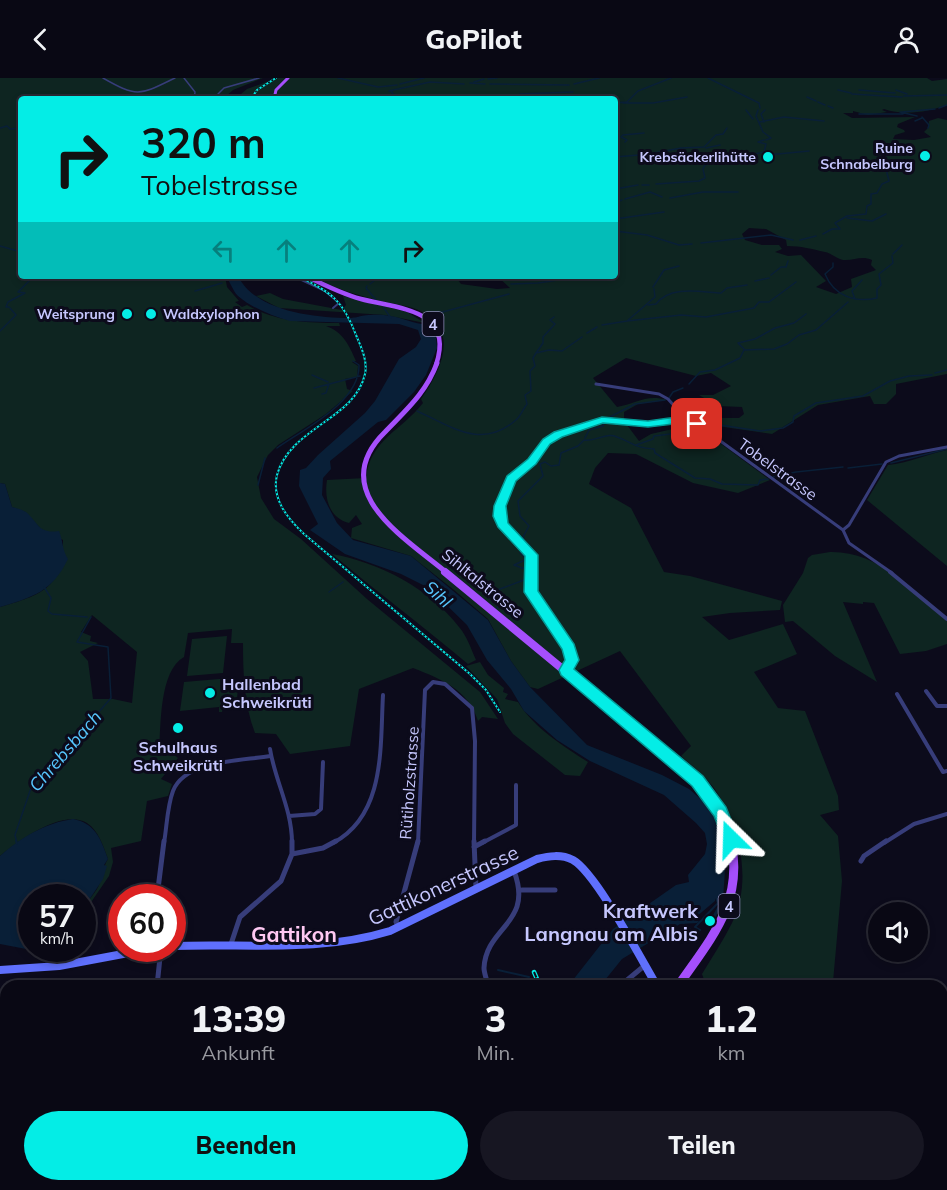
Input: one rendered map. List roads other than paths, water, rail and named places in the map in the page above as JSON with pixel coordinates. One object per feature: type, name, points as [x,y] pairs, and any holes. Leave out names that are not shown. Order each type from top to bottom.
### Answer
[{"type":"main road","points":[[275,96],[276,91],[288,78]]},
{"type":"main road","name":"Sihltalstrasse","points":[[313,279],[351,296],[415,313],[427,319],[437,328],[441,337],[441,347],[425,390],[379,438],[367,456],[362,476],[366,496],[374,510],[389,525],[695,778],[716,805],[729,832],[735,870],[729,907],[682,980]]},
{"type":"main road","name":"Gattikonerstrasse","points":[[186,946],[313,946],[381,935],[545,856],[569,857],[590,875],[653,980]]},
{"type":"main road","points":[[0,970],[23,971],[52,968],[108,957]]},
{"type":"street","points":[[102,78],[125,91],[140,94],[150,92],[175,78]]},
{"type":"street","points":[[184,78],[195,92],[194,96]]},
{"type":"street","points":[[219,96],[218,94],[225,88],[259,78]]},
{"type":"street","points":[[299,279],[328,294],[339,303],[333,308]]},
{"type":"street","name":"Tobelstrasse","points":[[596,384],[614,389],[660,394],[668,399],[688,420],[697,424],[843,530],[849,543],[902,580],[947,619]]},
{"type":"street","points":[[675,420],[680,414]]},
{"type":"street","points":[[566,670],[571,664],[571,653],[531,592],[532,561],[524,547],[502,524],[499,516],[500,506],[511,479],[532,461],[546,441],[558,434],[602,420],[648,424],[688,420]]},
{"type":"street","points":[[843,530],[849,525],[886,462],[900,456],[947,447]]},
{"type":"street","name":"Rütiholzstrasse","points":[[398,927],[396,922],[418,844],[422,814],[425,690],[428,684],[439,681],[472,708],[475,741],[474,847]]},
{"type":"street","points":[[926,691],[937,706],[947,706]]},
{"type":"street","points":[[897,694],[943,772],[947,771]]},
{"type":"street","points":[[292,854],[318,850],[336,843],[355,829],[366,814],[374,795],[383,695]]},
{"type":"street","points":[[231,945],[240,917],[281,881],[292,854],[289,816],[270,756],[270,748]]},
{"type":"street","points":[[160,884],[170,800],[178,780],[200,767],[270,756]]},
{"type":"street","points":[[289,816],[315,814],[321,809],[323,762]]},
{"type":"street","points":[[476,888],[474,847],[516,825],[516,785]]},
{"type":"street","points":[[861,861],[872,851],[916,825],[934,816],[947,814]]},
{"type":"street","points":[[486,980],[483,974],[487,951],[520,904],[522,890],[513,870]]},
{"type":"street","points":[[522,890],[555,890]]},
{"type":"street","points":[[158,980],[160,962]]},
{"type":"street","points":[[626,980],[642,963]]},
{"type":"water","name":"Sihl","points":[[227,279],[240,279],[246,288],[271,305],[303,314],[335,318],[384,315],[429,325],[436,338],[437,348],[426,375],[414,392],[386,420],[378,422],[330,461],[331,469],[323,478],[322,495],[337,523],[353,540],[411,556],[488,620],[511,661],[530,687],[587,745],[662,775],[689,789],[703,801],[719,825],[724,842],[723,900],[715,919],[712,917],[718,906],[715,898],[715,901],[696,917],[700,920],[697,923],[680,924],[622,959],[605,980],[573,980],[613,929],[676,885],[689,882],[688,875],[705,854],[707,844],[705,833],[664,795],[590,761],[557,740],[524,711],[511,689],[487,660],[467,625],[429,588],[401,574],[345,554],[310,530],[318,524],[299,486],[300,470],[306,468],[365,413],[375,401],[399,359],[416,347],[421,339],[418,330],[399,324],[290,321],[249,304],[236,294]]},
{"type":"water","points":[[0,483],[5,484],[12,507],[26,512],[43,529],[59,531],[68,559],[55,579],[40,592],[0,607]]},
{"type":"water","points":[[73,819],[81,821],[96,833],[108,859],[104,865],[107,866],[103,879],[96,890],[96,884],[18,884],[18,947],[0,944],[0,856],[34,832]]},
{"type":"waterway","points":[[338,78],[378,87],[397,85]]},
{"type":"waterway","points":[[400,84],[424,78]]},
{"type":"waterway","points":[[488,79],[497,78]]},
{"type":"waterway","points":[[574,84],[599,78]]},
{"type":"waterway","points":[[618,103],[627,102],[638,91],[671,78]]},
{"type":"waterway","points":[[708,78],[759,103],[760,108]]},
{"type":"waterway","points":[[474,82],[484,79]]},
{"type":"waterway","points":[[389,91],[430,82],[464,84]]},
{"type":"waterway","points":[[470,83],[485,84]]},
{"type":"waterway","points":[[490,84],[569,85]]},
{"type":"waterway","points":[[838,90],[851,93]]},
{"type":"waterway","points":[[859,90],[895,93]]},
{"type":"waterway","points":[[896,90],[907,94]]},
{"type":"waterway","points":[[391,91],[395,96]]},
{"type":"waterway","points":[[520,94],[573,92]]},
{"type":"waterway","points":[[852,94],[902,97]]},
{"type":"waterway","points":[[904,96],[947,95]]},
{"type":"waterway","points":[[499,96],[519,96]]},
{"type":"waterway","points":[[623,103],[653,103],[687,97]]},
{"type":"waterway","points":[[807,97],[816,101]]},
{"type":"waterway","points":[[818,102],[825,105]]},
{"type":"waterway","points":[[939,108],[947,105]]},
{"type":"waterway","points":[[828,106],[833,108]]},
{"type":"waterway","points":[[902,112],[935,109]]},
{"type":"waterway","points":[[746,110],[753,119]]},
{"type":"waterway","points":[[758,110],[756,116],[763,132],[771,138],[766,140]]},
{"type":"waterway","points":[[764,121],[761,114],[765,110]]},
{"type":"waterway","points":[[900,112],[917,116]]},
{"type":"waterway","points":[[859,114],[903,114]]},
{"type":"waterway","points":[[764,121],[784,117],[824,121]]},
{"type":"waterway","points":[[922,117],[929,125],[928,128]]},
{"type":"waterway","points":[[915,121],[922,118]]},
{"type":"waterway","points":[[0,128],[7,126],[10,129],[18,128]]},
{"type":"waterway","points":[[643,155],[681,148],[704,147],[716,135],[723,134],[727,128]]},
{"type":"waterway","points":[[625,142],[627,140],[621,137],[623,135],[644,133]]},
{"type":"waterway","points":[[656,184],[699,181],[705,178],[703,169],[705,165],[764,152],[766,144],[758,142],[764,140]]},
{"type":"waterway","points":[[706,148],[720,145]]},
{"type":"waterway","points":[[767,155],[809,151]]},
{"type":"waterway","points":[[618,157],[639,155]]},
{"type":"waterway","points":[[823,234],[832,229],[840,229],[835,223],[847,216],[866,214],[867,206],[871,204],[871,194],[877,193],[882,184],[889,181],[885,165],[878,159]]},
{"type":"waterway","points":[[618,188],[638,185]]},
{"type":"waterway","points":[[642,185],[649,185]]},
{"type":"waterway","points":[[625,199],[650,192],[662,197]]},
{"type":"waterway","points":[[670,198],[703,192],[738,192]]},
{"type":"waterway","points":[[618,202],[622,200]]},
{"type":"waterway","points":[[618,219],[664,212]]},
{"type":"waterway","points":[[847,218],[872,221],[886,214]]},
{"type":"waterway","points":[[618,231],[647,235],[679,245],[692,244]]},
{"type":"waterway","points":[[701,243],[771,235],[793,240]]},
{"type":"waterway","points":[[800,240],[816,236]]},
{"type":"waterway","points":[[893,254],[902,245]]},
{"type":"waterway","name":"Chrebsbach","points":[[0,246],[18,251]]},
{"type":"waterway","points":[[855,298],[877,298],[877,289],[881,285],[879,274],[893,263],[892,256]]},
{"type":"waterway","points":[[771,275],[781,267],[786,267],[788,261]]},
{"type":"waterway","points":[[833,263],[833,267],[825,274],[829,282],[840,293],[855,298]]},
{"type":"waterway","points":[[653,287],[664,270],[679,266]]},
{"type":"waterway","points":[[755,281],[769,278]]},
{"type":"waterway","name":"Chrebsbach","points":[[9,307],[6,307],[8,302],[25,293],[18,292],[31,279]]},
{"type":"waterway","points":[[370,284],[375,280],[373,279]]},
{"type":"waterway","points":[[511,284],[565,279]]},
{"type":"waterway","points":[[855,298],[852,291],[862,280]]},
{"type":"waterway","points":[[627,321],[681,315],[706,317],[754,308],[759,302],[769,302],[796,282]]},
{"type":"waterway","points":[[195,291],[222,283]]},
{"type":"waterway","points":[[648,305],[656,304],[662,298],[677,292],[721,293],[727,288],[747,285]]},
{"type":"waterway","points":[[367,286],[366,288],[377,301]]},
{"type":"waterway","points":[[627,321],[655,297],[654,289]]},
{"type":"waterway","points":[[439,322],[439,313],[509,294]]},
{"type":"waterway","points":[[689,384],[700,372],[715,370],[740,358],[744,350],[774,349],[787,344],[799,335],[816,330],[848,302]]},
{"type":"waterway","points":[[383,307],[391,318]]},
{"type":"waterway","name":"Chrebsbach","points":[[0,331],[16,315],[10,308]]},
{"type":"waterway","points":[[744,349],[738,343],[755,339],[775,328],[794,323],[806,314]]},
{"type":"waterway","points":[[536,353],[543,343],[543,337],[555,324],[550,320],[554,317]]},
{"type":"waterway","points":[[602,325],[627,321]]},
{"type":"waterway","points":[[587,333],[597,327]]},
{"type":"waterway","points":[[536,353],[549,350],[562,351],[582,337]]},
{"type":"waterway","points":[[417,411],[467,433],[491,433],[504,428],[517,419],[527,404],[525,395],[531,391],[530,371],[535,366],[533,358],[536,353]]},
{"type":"waterway","points":[[353,361],[359,365],[357,377]]},
{"type":"waterway","points":[[935,373],[947,370]]},
{"type":"waterway","points":[[312,375],[328,382]]},
{"type":"waterway","points":[[699,422],[760,431],[783,428],[793,422],[794,416],[816,403],[863,396],[890,381],[909,376],[932,375]]},
{"type":"waterway","points":[[277,448],[341,403],[357,377]]},
{"type":"waterway","points":[[329,384],[357,377]]},
{"type":"waterway","points":[[314,388],[329,384]]},
{"type":"waterway","points":[[322,394],[326,393],[329,384]]},
{"type":"waterway","points":[[669,398],[673,392],[683,388]]},
{"type":"waterway","points":[[608,418],[635,404],[665,400]]},
{"type":"waterway","points":[[585,438],[589,430],[603,426],[604,422]]},
{"type":"waterway","points":[[636,445],[653,439],[654,436],[679,433],[695,426]]},
{"type":"waterway","points":[[497,608],[499,605],[492,592],[524,580],[527,573],[525,569],[514,565],[527,559],[520,553],[526,545],[523,537],[529,526],[520,516],[518,501],[543,476],[540,464],[545,462],[551,466],[559,465],[561,453],[578,446],[584,440],[608,436],[617,437],[637,446],[654,449],[655,453],[695,478],[710,479],[722,484],[758,485],[760,480],[768,479]]},
{"type":"waterway","points":[[891,463],[947,449]]},
{"type":"waterway","points":[[258,485],[265,458]]},
{"type":"waterway","points":[[848,468],[882,464]]},
{"type":"waterway","points":[[773,477],[843,467]]},
{"type":"waterway","points":[[329,592],[343,582]]},
{"type":"waterway","name":"Chrebsbach","points":[[44,587],[51,598],[48,611],[52,614],[87,617]]},
{"type":"waterway","name":"Chrebsbach","points":[[17,843],[15,835],[31,788],[36,786],[40,775],[53,767],[53,764],[111,698],[108,647],[77,642],[91,617]]},
{"type":"waterway","points":[[684,924],[696,934],[700,930],[695,927],[717,904]]},
{"type":"waterway","points":[[498,970],[529,977]]},
{"type":"railway","points":[[253,96],[257,90],[276,78]]},
{"type":"railway","points":[[304,279],[327,292],[341,305],[360,344],[366,369],[359,390],[349,402],[295,445],[284,459],[276,484],[276,492],[282,508],[304,534],[470,674],[486,690],[500,712]]},
{"type":"railway","points":[[534,972],[537,980]]},
{"type":"place","name":"Ruine Schnabelburg","points":[[925,156]]},
{"type":"place","name":"Krebsäckerlihütte","points":[[768,157]]},
{"type":"place","name":"Weitsprung","points":[[127,314]]},
{"type":"place","name":"Waldxylophon","points":[[151,314]]},
{"type":"place","name":"Hallenbad Schweikrüti","points":[[210,693]]},
{"type":"place","name":"Schulhaus Schweikrüti","points":[[178,728]]},
{"type":"place","name":"Kraftwerk Langnau am Albis","points":[[710,921]]},
{"type":"district","name":"Gattikon","points":[[294,934]]}]
